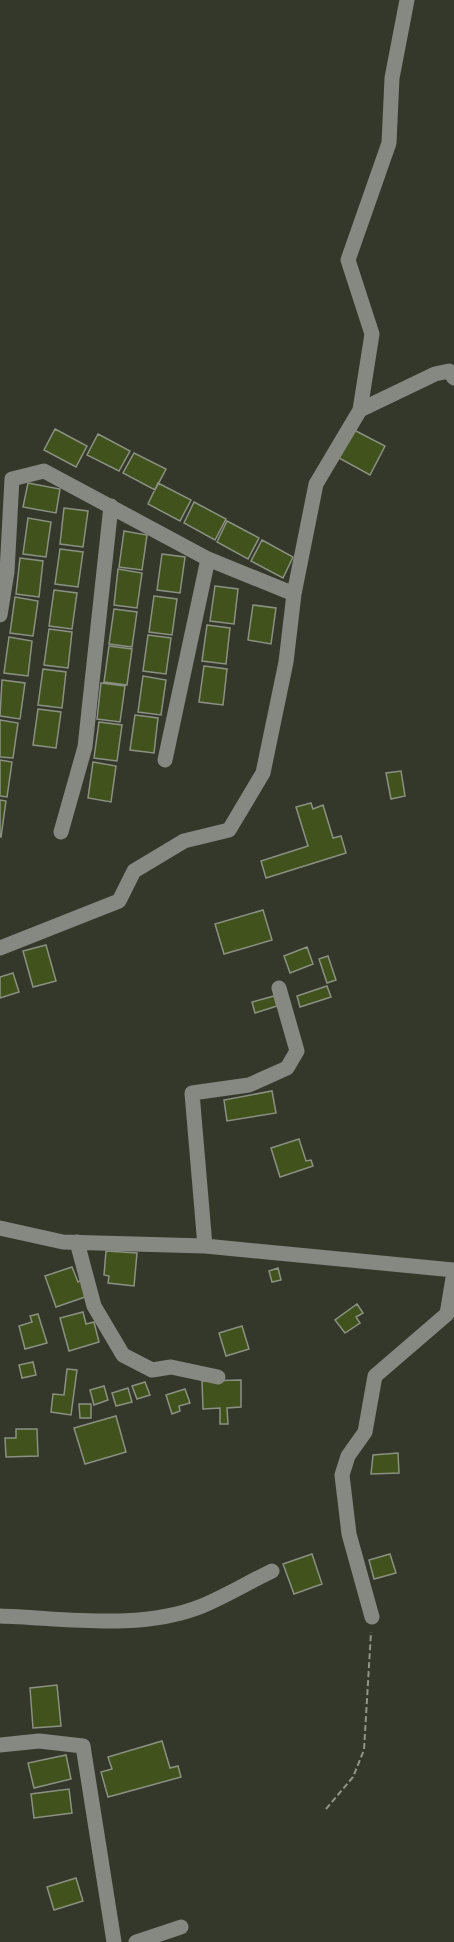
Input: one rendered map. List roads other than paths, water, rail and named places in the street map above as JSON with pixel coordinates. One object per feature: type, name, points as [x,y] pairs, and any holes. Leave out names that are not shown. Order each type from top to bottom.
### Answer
[{"type":"street","points":[[0,948],[119,901],[135,871],[184,841],[230,830],[263,773],[286,662],[294,594],[316,484],[360,410],[372,334],[348,260],[389,142],[392,78],[407,0]]},
{"type":"street","points":[[360,410],[435,374],[452,373]]},
{"type":"street","points":[[0,615],[7,572],[12,479],[44,471],[208,559],[294,594]]},
{"type":"street","points":[[61,832],[85,747],[111,506]]},
{"type":"street","points":[[165,760],[208,559]]},
{"type":"street","points":[[205,1246],[192,1093],[249,1085],[287,1068],[297,1051],[279,988]]},
{"type":"street","points":[[0,1228],[77,1242],[205,1246],[454,1271],[447,1314],[375,1376],[365,1432],[348,1455],[342,1475],[349,1534],[372,1617]]},
{"type":"street","points":[[77,1242],[94,1306],[123,1355],[152,1370],[171,1367],[218,1377]]},
{"type":"street","points":[[0,1616],[123,1620],[166,1616],[201,1606],[272,1571]]},
{"type":"street","points":[[0,1745],[39,1741],[83,1746],[114,1942]]},
{"type":"street","points":[[136,1942],[181,1927]]}]
